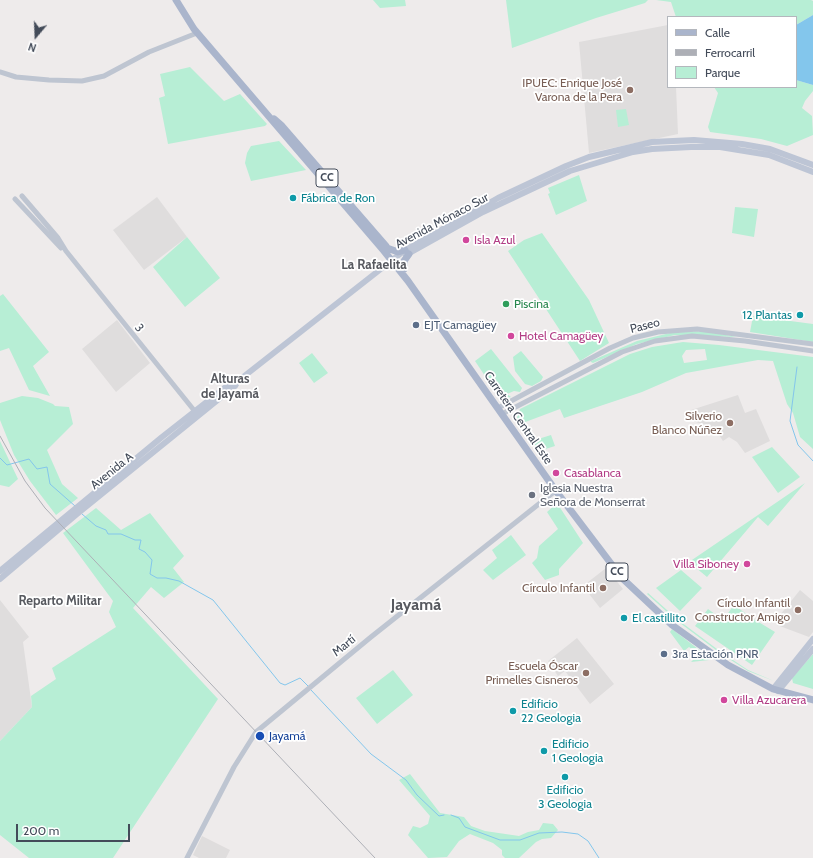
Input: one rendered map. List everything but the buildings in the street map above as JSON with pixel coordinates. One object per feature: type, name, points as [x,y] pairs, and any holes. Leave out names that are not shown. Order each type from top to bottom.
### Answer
[{"type":"main road","name":"Carretera Central Este","points":[[176,0],[197,33],[277,128],[394,260],[404,269],[558,489],[613,561],[636,587],[675,622],[722,657],[777,688],[813,700]]},
{"type":"main road","name":"Carretera Central Este","points":[[264,111],[282,126],[387,248],[428,308],[502,410]]},
{"type":"main road","name":"Avenida Mónaco Sur","points":[[394,260],[439,230],[560,168],[589,157],[652,142],[694,140],[742,144],[770,149],[813,165]]},
{"type":"main road","name":"Avenida Mónaco Sur","points":[[499,200],[570,171],[605,160],[652,149],[691,146],[720,147],[768,155],[813,172]]},
{"type":"main road","name":"Avenida Mónaco Sur","points":[[407,252],[438,237],[482,209]]},
{"type":"main road","points":[[438,237],[439,230]]},
{"type":"main road","points":[[387,248],[398,252],[407,252],[404,261],[404,269]]},
{"type":"main road","name":"Avenida A","points":[[0,571],[197,414],[232,382],[238,381],[394,260]]},
{"type":"main road","name":"Avenida A","points":[[0,579],[78,509]]},
{"type":"main road","points":[[777,688],[813,639]]},
{"type":"main road","points":[[777,688],[813,649]]},
{"type":"main road","name":"Carretera Central Este","points":[[777,688],[813,697]]},
{"type":"street","points":[[0,72],[16,77],[82,81],[104,76],[149,52],[197,33]]},
{"type":"street","name":"3","points":[[22,196],[58,238],[66,252]]},
{"type":"street","name":"3","points":[[15,199],[66,252],[197,414]]},
{"type":"street","name":"Paseo","points":[[502,410],[583,361],[633,338],[674,330],[724,331],[813,344]]},
{"type":"street","name":"Paseo","points":[[502,410],[622,352],[655,341],[675,337],[718,338],[813,351]]},
{"type":"street","points":[[583,361],[588,369]]},
{"type":"street","name":"Martí","points":[[187,858],[252,736],[309,688],[558,489]]},
{"type":"shaded area","name":"IPUEC: Enrique José Varona de la Pera","points":[[667,25],[667,88],[676,88],[678,134],[589,153],[579,42]]},
{"type":"shaded area","points":[[157,197],[187,237],[144,270],[113,230]]},
{"type":"shaded area","points":[[117,320],[150,363],[116,392],[82,349]]},
{"type":"shaded area","name":"Silverio Blanco Núñez","points":[[738,395],[745,413],[756,409],[770,441],[745,453],[737,442],[729,437],[723,441],[717,432],[709,426],[689,420],[685,412]]},
{"type":"shaded area","name":"Círculo Infantil","points":[[606,568],[623,589],[600,608],[583,586]]},
{"type":"shaded area","name":"Círculo Infantil Constructor Amigo","points":[[800,590],[813,601],[813,632],[809,637],[777,625],[776,620]]},
{"type":"shaded area","points":[[0,600],[29,637],[23,642],[32,707],[0,741]]},
{"type":"shaded area","name":"Escuela Óscar Primelles Cisneros","points":[[577,638],[614,684],[590,704],[565,671],[558,676],[548,661]]},
{"type":"shaded area","points":[[202,836],[230,850],[226,858],[199,858],[193,855]]},
{"type":"green space","points":[[373,0],[405,0],[406,6],[380,8]]},
{"type":"green space","points":[[506,0],[648,0],[645,3],[596,18],[512,48]]},
{"type":"green space","points":[[656,0],[811,0],[813,1],[813,15],[797,24],[797,16],[676,16],[671,2]]},
{"type":"green space","points":[[190,67],[224,101],[240,94],[267,124],[265,126],[168,144],[159,98],[165,96],[160,74]]},
{"type":"green space","points":[[797,80],[813,85],[813,91],[805,101],[802,108],[812,116],[813,135],[787,146],[761,139],[710,132],[708,127],[718,93],[715,88],[797,88]]},
{"type":"green space","points":[[626,109],[629,125],[618,127],[616,110]]},
{"type":"green space","points":[[279,141],[306,170],[251,181],[245,163],[247,153],[251,146]]},
{"type":"green space","points":[[579,175],[587,201],[556,215],[548,194],[550,193],[548,188]]},
{"type":"green space","points":[[735,207],[758,209],[754,237],[732,233]]},
{"type":"green space","points":[[542,233],[589,300],[609,343],[580,361],[508,251],[524,240]]},
{"type":"green space","points":[[187,237],[220,278],[185,307],[153,267]]},
{"type":"green space","points":[[3,294],[49,352],[33,366],[50,396],[29,390],[9,348],[0,351],[0,296]]},
{"type":"green space","points":[[753,316],[813,324],[813,342],[750,332]]},
{"type":"green space","points":[[689,331],[710,332],[737,337],[675,335],[637,344],[593,363],[591,362],[637,341],[670,333]]},
{"type":"green space","points":[[683,342],[813,357],[813,449],[800,437],[793,413],[787,404],[773,361],[758,360],[686,373],[642,392],[564,418],[560,409],[520,424],[517,418],[520,409],[630,354],[652,347]],"holes":[[[705,349],[707,360],[684,363],[682,356],[686,350]]]},
{"type":"green space","points":[[491,349],[522,388],[520,392],[514,391],[507,394],[511,397],[502,399],[499,397],[475,361]]},
{"type":"green space","points":[[521,351],[543,377],[541,381],[532,386],[525,384],[515,371],[513,357]]},
{"type":"green space","points":[[312,353],[328,373],[314,383],[299,363]]},
{"type":"green space","points":[[22,396],[38,398],[55,406],[69,407],[73,424],[47,450],[62,484],[78,498],[56,515],[30,481],[14,455],[0,420],[0,403]]},
{"type":"green space","points":[[551,435],[555,446],[539,451],[532,441]]},
{"type":"green space","points":[[0,441],[18,479],[9,487],[0,485]]},
{"type":"green space","points":[[772,447],[800,477],[778,493],[752,457]]},
{"type":"green space","points":[[805,483],[768,526],[758,517],[707,577],[689,562]]},
{"type":"green space","points":[[557,503],[583,543],[559,569],[559,575],[545,580],[532,563],[537,558],[539,546],[558,529],[547,512]]},
{"type":"green space","points":[[96,508],[121,530],[150,513],[184,556],[173,568],[184,582],[164,598],[151,587],[133,608],[218,699],[113,858],[29,858],[0,835],[0,741],[32,707],[31,696],[56,679],[52,668],[116,627],[109,612],[113,601],[63,533]]},
{"type":"green space","points":[[511,535],[526,555],[493,580],[483,570],[497,558],[492,550]]},
{"type":"green space","points":[[681,570],[702,588],[680,611],[656,588]]},
{"type":"green space","points":[[648,593],[677,619],[721,652],[748,670],[774,681],[748,671],[720,653],[676,620],[647,594]]},
{"type":"green space","points":[[734,605],[775,632],[752,665],[695,626],[708,609],[723,620]]},
{"type":"green space","points":[[672,629],[710,658],[709,660],[691,662],[699,654],[689,647],[684,651],[670,632]]},
{"type":"green space","points":[[813,654],[813,689],[793,683],[792,678]]},
{"type":"green space","points":[[393,670],[413,695],[377,724],[356,698]]},
{"type":"green space","points":[[410,774],[440,813],[464,817],[471,826],[485,831],[519,836],[528,832],[539,830],[543,823],[553,824],[558,830],[551,838],[542,839],[536,842],[519,858],[505,858],[502,855],[502,850],[493,843],[470,834],[459,841],[447,857],[428,858],[408,835],[413,826],[420,828],[428,824],[430,816],[399,780]]},
{"type":"water","points":[[813,15],[813,85],[797,80],[797,24]]},
{"type":"waterway","points":[[797,367],[790,421],[798,445],[813,461]]},
{"type":"waterway","points":[[0,458],[7,465],[29,459],[37,469],[47,467],[50,484],[75,506]]},
{"type":"waterway","points":[[82,514],[96,526],[106,530],[108,534],[121,534],[135,540],[141,540],[139,549],[145,552],[152,560],[150,574],[157,578],[166,578],[179,581],[213,600],[280,683],[285,685],[300,678],[308,686]]},
{"type":"waterway","points":[[311,690],[371,754],[406,780],[417,795],[439,816],[444,815]]},
{"type":"waterway","points":[[451,815],[459,818],[465,827],[500,840],[520,840],[539,833],[562,832],[578,834],[588,841],[599,858]]},
{"type":"railway","points":[[0,436],[25,481],[45,508],[375,858]]},
{"type":"place","name":"IPUEC: Enrique José Varona de la Pera","points":[[630,90]]},
{"type":"place","name":"Fábrica de Ron","points":[[293,198]]},
{"type":"place","name":"Isla Azul","points":[[466,240]]},
{"type":"place","name":"Piscina","points":[[506,304]]},
{"type":"place","name":"12 Plantas","points":[[800,315]]},
{"type":"place","name":"EJT Camagüey","points":[[416,325]]},
{"type":"place","name":"Hotel Camagüey","points":[[511,336]]},
{"type":"place","name":"Silverio Blanco Núñez","points":[[730,423]]},
{"type":"place","name":"Casablanca","points":[[556,473]]},
{"type":"place","name":"Iglesia Nuestra Señora de Monserrat","points":[[532,495]]},
{"type":"place","name":"Villa Siboney","points":[[747,564]]},
{"type":"place","name":"Círculo Infantil","points":[[603,588]]},
{"type":"place","name":"Círculo Infantil Constructor Amigo","points":[[798,610]]},
{"type":"place","name":"El castillito","points":[[624,618]]},
{"type":"place","name":"3ra Estación PNR","points":[[664,654]]},
{"type":"place","name":"Escuela Óscar Primelles Cisneros","points":[[586,673]]},
{"type":"place","name":"Villa Azucarera","points":[[724,700]]},
{"type":"place","name":"Edificio 22 Geologia","points":[[513,711]]},
{"type":"place","name":"Jayamá","points":[[260,736]]},
{"type":"place","name":"Edificio 1 Geologia","points":[[544,751]]},
{"type":"place","name":"Edificio 3 Geologia","points":[[565,777]]},
{"type":"district","name":"La Rafaelita","points":[[374,265]]},
{"type":"district","name":"Alturas de Jayamá","points":[[230,386]]},
{"type":"district","name":"Reparto Militar","points":[[60,601]]},
{"type":"district","name":"Jayamá","points":[[416,605]]}]
